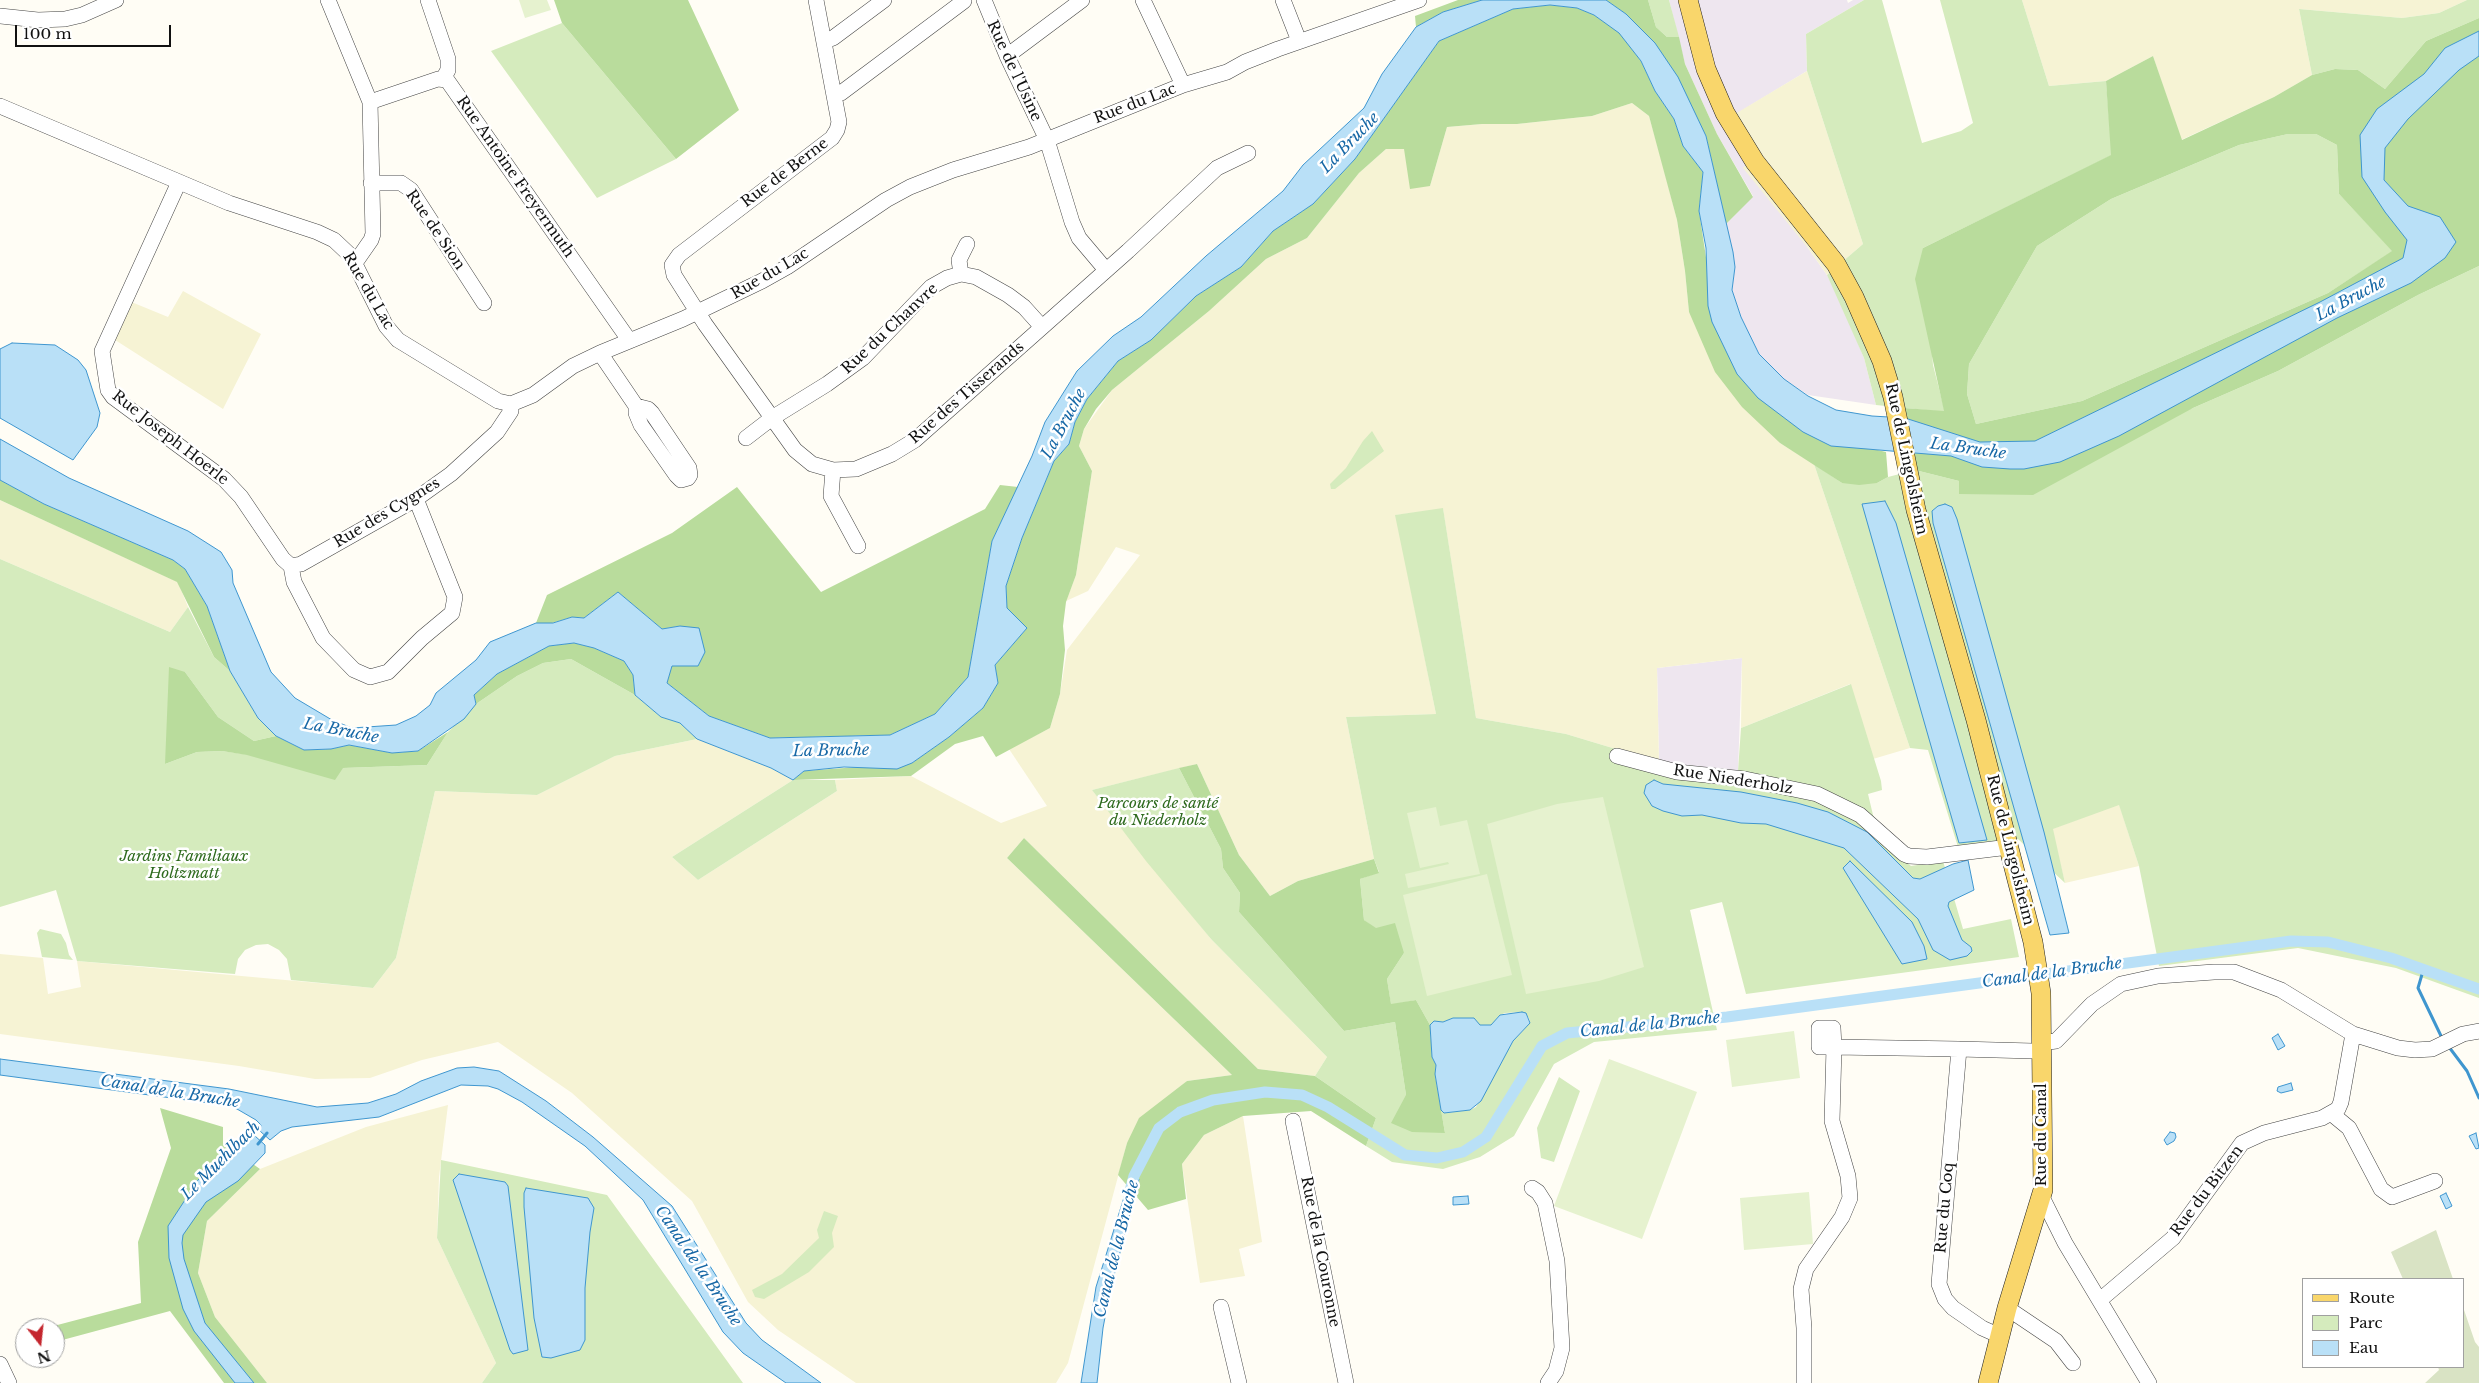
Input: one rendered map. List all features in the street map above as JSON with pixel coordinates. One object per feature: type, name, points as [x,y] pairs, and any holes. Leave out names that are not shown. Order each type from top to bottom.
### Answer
[{"type":"main road","name":"Rue de Lingolsheim","points":[[1688,0],[1706,69],[1726,113],[1755,162],[1836,264],[1854,297],[1882,361],[1894,397],[1906,468],[1928,554],[1976,720],[2036,962]]},
{"type":"main road","name":"Rue du Canal","points":[[1991,1379],[2007,1308],[2042,1197],[2044,1181],[2041,986],[2036,962]]},
{"type":"street","points":[[0,16],[38,20],[66,19],[82,15],[116,0]]},
{"type":"street","points":[[328,0],[370,102],[373,234],[355,263]]},
{"type":"street","points":[[370,102],[443,79],[448,70],[448,60],[428,0]]},
{"type":"street","name":"Rue de Berne","points":[[698,312],[674,275],[672,265],[674,260],[832,138],[838,130],[839,122],[835,94],[816,0]]},
{"type":"street","points":[[824,41],[833,38],[884,0]]},
{"type":"street","name":"Rue de l'Usine","points":[[984,0],[1007,56],[1047,140],[1072,222],[1079,238],[1106,270]]},
{"type":"street","points":[[1007,56],[1082,0]]},
{"type":"street","points":[[1143,0],[1183,85]]},
{"type":"street","points":[[1283,0],[1299,42]]},
{"type":"street","name":"Rue du Lac","points":[[0,105],[229,203],[317,232],[346,249],[355,263],[386,326],[398,340],[498,401],[511,404],[526,399],[573,366],[629,340],[698,312],[780,271],[870,209],[938,175],[1047,140],[1183,85],[1227,72],[1245,62],[1416,0]]},
{"type":"street","points":[[835,94],[841,93],[964,2]]},
{"type":"street","name":"Rue Antoine Freyermuth","points":[[443,79],[447,80],[629,340]]},
{"type":"street","name":"Rue des Tisserands","points":[[698,312],[795,450],[812,464],[833,470],[856,469],[874,463],[915,440],[1106,270],[1217,168],[1248,153]]},
{"type":"street","name":"Rue Joseph Hoerle","points":[[179,182],[102,351],[108,390],[113,397],[224,479],[242,496],[283,559],[291,566]]},
{"type":"street","name":"Rue de Sion","points":[[372,184],[401,183],[410,190],[484,304]]},
{"type":"street","points":[[967,244],[959,260],[961,274],[976,277],[1008,295],[1024,307],[1042,327]]},
{"type":"street","name":"Rue du Chanvre","points":[[746,438],[772,418],[827,384],[863,358],[931,287],[947,278],[961,274]]},
{"type":"street","points":[[600,353],[636,406],[636,413],[642,424],[676,476],[681,480],[688,478],[690,475],[689,468],[652,413],[648,409],[636,406]]},
{"type":"street","name":"Rue des Cygnes","points":[[291,566],[301,564],[416,499],[451,474],[497,432],[512,411],[511,404]]},
{"type":"street","points":[[833,470],[831,496],[858,546]]},
{"type":"street","points":[[291,566],[294,582],[324,638],[354,670],[370,677],[388,672],[422,638],[452,613],[455,597],[416,499]]},
{"type":"street","name":"Rue Niederholz","points":[[1618,756],[1677,772],[1745,779],[1817,794],[1860,815],[1904,854],[1909,856],[1927,857],[2009,847]]},
{"type":"street","points":[[1804,1383],[1804,1328],[1801,1289],[1806,1270],[1842,1217],[1850,1198],[1848,1176],[1832,1120],[1834,1047],[1959,1049],[2041,1047],[2056,1041],[2092,1004],[2114,987],[2141,979],[2192,972],[2242,974],[2289,993],[2353,1034],[2408,1050],[2423,1050],[2445,1043],[2463,1034],[2479,1031]]},
{"type":"street","points":[[2353,1034],[2341,1102],[2332,1114],[2349,1128],[2381,1189],[2392,1197],[2435,1181]]},
{"type":"street","name":"Rue du Coq","points":[[1959,1049],[1939,1284],[1942,1295],[1953,1308],[2000,1336]]},
{"type":"street","name":"Rue du Bitzen","points":[[2100,1300],[2173,1238],[2242,1143],[2256,1135],[2332,1114]]},
{"type":"street","name":"Rue de la Couronne","points":[[1293,1121],[1346,1383]]},
{"type":"street","points":[[1532,1188],[1538,1192],[1545,1203],[1557,1261],[1562,1348],[1559,1363],[1548,1383]]},
{"type":"street","points":[[2042,1197],[2053,1222],[2149,1383]]},
{"type":"street","points":[[1221,1307],[1239,1383]]},
{"type":"street","points":[[2007,1308],[2056,1341],[2073,1363]]},
{"type":"street","points":[[0,1364],[9,1383]]},
{"type":"shaded area","points":[[1669,0],[1847,0],[1848,3],[1853,0],[1864,0],[1806,34],[1807,71],[1736,114],[1808,248],[1827,275],[1839,298],[1864,358],[1876,405],[1808,395],[1784,379],[1759,354],[1741,317],[1732,290],[1735,267],[1726,224],[1753,196],[1717,134],[1685,64]]},
{"type":"shaded area","points":[[2022,0],[2467,0],[2439,13],[2402,18],[2299,9],[2312,75],[2274,97],[2181,140],[2153,56],[2106,81],[2049,86]]},
{"type":"shaded area","points":[[1807,71],[1863,244],[1827,275],[1808,248],[1743,168],[1755,154],[1735,114]]},
{"type":"shaded area","points":[[1632,103],[1649,116],[1662,162],[1677,220],[1689,312],[1780,443],[1814,464],[1910,748],[1873,759],[1850,684],[1741,728],[1742,658],[1657,668],[1659,762],[1566,734],[1476,718],[1443,509],[1396,515],[1436,714],[1346,717],[1374,859],[1298,881],[1270,896],[1239,855],[1197,764],[1092,790],[1211,939],[1327,1057],[1315,1076],[1258,1069],[1024,838],[1007,858],[1232,1075],[1187,1081],[1127,1143],[1068,1363],[1056,1383],[856,1383],[778,1330],[748,1302],[692,1201],[572,1093],[498,1042],[422,1060],[370,1078],[315,1079],[239,1066],[0,1034],[0,954],[43,958],[48,994],[81,987],[77,961],[373,988],[396,958],[435,791],[537,795],[615,756],[697,739],[771,768],[793,780],[672,857],[698,880],[837,791],[835,780],[911,776],[1001,823],[1047,806],[1009,749],[1050,728],[1060,694],[1067,650],[1140,555],[1116,547],[1088,591],[1066,601],[1076,575],[1092,471],[1079,446],[1084,429],[1112,390],[1209,311],[1266,259],[1307,238],[1359,173],[1386,149],[1404,149],[1430,186],[1447,127],[1517,124],[1592,116]]},
{"type":"shaded area","points":[[183,291],[261,334],[223,409],[112,338],[129,301],[168,317]]},
{"type":"shaded area","points":[[0,500],[178,582],[188,607],[170,632],[0,559]]},
{"type":"shaded area","points":[[1742,658],[1738,771],[1659,762],[1657,668]]},
{"type":"shaded area","points":[[2119,804],[2139,866],[2065,883],[2052,829]]},
{"type":"shaded area","points":[[448,1105],[439,1177],[437,1238],[496,1363],[482,1383],[267,1383],[215,1317],[198,1273],[207,1221],[260,1169],[366,1127]]},
{"type":"shaded area","points":[[1243,1116],[1262,1242],[1239,1249],[1245,1276],[1200,1283],[1182,1164],[1204,1135]]},
{"type":"green space","points":[[519,0],[547,0],[551,10],[525,18]]},
{"type":"green space","points":[[554,0],[688,0],[739,110],[676,159],[562,23]]},
{"type":"green space","points":[[1458,0],[1482,0],[1443,12],[1416,27],[1415,16]]},
{"type":"green space","points":[[1606,0],[1648,0],[1656,27],[1667,37],[1679,37],[1685,64],[1717,134],[1753,197],[1726,224],[1706,136],[1655,43],[1626,14]]},
{"type":"green space","points":[[1648,0],[1669,0],[1679,37],[1667,37],[1656,27]]},
{"type":"green space","points":[[1864,0],[1882,0],[1922,143],[1961,131],[1973,123],[1940,0],[2022,0],[2049,86],[2106,81],[2112,155],[1923,248],[1933,365],[1945,412],[1876,405],[1864,358],[1827,275],[1863,244],[1807,71],[1806,34]]},
{"type":"green space","points":[[2467,0],[2479,0],[2479,18],[2426,41],[2385,89],[2358,70],[2335,69],[2312,75],[2299,9],[2402,18],[2439,13]]},
{"type":"green space","points":[[1550,5],[1577,8],[1594,15],[1620,33],[1641,61],[1655,91],[1674,119],[1683,146],[1703,172],[1699,211],[1707,264],[1788,418],[1803,432],[1886,452],[1888,477],[1877,483],[1859,485],[1842,483],[1780,443],[1742,407],[1715,372],[1689,312],[1677,220],[1649,116],[1632,103],[1592,116],[1517,124],[1447,127],[1430,186],[1410,189],[1404,149],[1386,149],[1359,173],[1307,238],[1266,259],[1209,311],[1112,390],[1096,409],[1084,429],[1079,446],[1092,471],[1076,575],[1066,602],[1063,626],[1065,650],[1060,694],[1050,728],[996,757],[983,736],[955,744],[911,776],[793,780],[804,771],[912,763],[949,737],[983,708],[998,683],[995,665],[1027,628],[1007,608],[1006,586],[1022,538],[1054,461],[1069,444],[1075,422],[1087,399],[1118,361],[1151,340],[1196,296],[1241,267],[1273,231],[1313,204],[1355,159],[1439,41],[1513,9]]},
{"type":"green space","points":[[2479,18],[2479,266],[2418,295],[2278,371],[2193,408],[2033,495],[1959,494],[1959,481],[1915,470],[1904,408],[1944,411],[1915,279],[1923,248],[2111,155],[2106,81],[2153,56],[2182,140],[2274,97],[2312,75],[2335,69],[2358,70],[2385,89],[2426,41]],"holes":[[[2288,134],[2316,134],[2337,145],[2339,194],[2392,251],[2328,293],[2082,401],[1976,424],[1967,394],[1969,364],[2037,246],[2111,199],[2239,145]]]},
{"type":"green space","points":[[562,23],[676,159],[597,198],[491,51]]},
{"type":"green space","points":[[2288,134],[2316,134],[2337,145],[2339,194],[2393,251],[2328,293],[2082,401],[1976,424],[1967,394],[1969,364],[2037,246],[2111,199],[2239,145]]},
{"type":"green space","points":[[2479,266],[2479,998],[2396,968],[2298,948],[2159,966],[2139,866],[2119,805],[2053,829],[2065,883],[2018,839],[1958,847],[1928,750],[1910,748],[1814,464],[1842,483],[1877,483],[1888,477],[1915,470],[1959,481],[1960,494],[2193,408],[2278,371],[2418,295]]},
{"type":"green space","points":[[1372,431],[1384,451],[1335,489],[1331,489],[1330,484],[1346,468],[1363,441]]},
{"type":"green space","points":[[0,480],[44,504],[173,560],[185,569],[207,606],[230,671],[214,657],[177,582],[0,500]]},
{"type":"green space","points":[[1000,485],[1018,487],[992,541],[968,677],[935,714],[890,735],[770,738],[709,716],[667,683],[680,626],[662,629],[618,592],[584,618],[572,617],[552,623],[536,623],[547,595],[672,533],[737,487],[821,592],[985,509]]},
{"type":"green space","name":"Parcours de santé du Niederholz","points":[[1443,508],[1476,718],[1566,734],[1659,762],[1738,771],[1741,728],[1851,684],[1881,781],[1882,790],[1868,794],[1873,815],[1884,841],[1911,866],[1943,861],[1963,929],[2011,919],[2019,957],[1746,994],[1722,902],[1690,910],[1717,1030],[1594,1042],[1554,1064],[1514,1136],[1480,1157],[1443,1169],[1392,1162],[1366,1146],[1376,1118],[1315,1076],[1327,1057],[1211,939],[1146,861],[1092,790],[1179,768],[1221,849],[1223,868],[1240,893],[1239,912],[1344,1031],[1395,1022],[1406,1095],[1445,1133],[1441,1110],[1445,1113],[1470,1110],[1476,1107],[1513,1041],[1530,1023],[1529,1018],[1522,1012],[1505,1013],[1500,1015],[1492,1025],[1480,1025],[1453,1018],[1443,1022],[1434,1021],[1430,1025],[1416,1000],[1391,1005],[1387,979],[1404,953],[1364,920],[1360,879],[1379,872],[1374,859],[1346,717],[1436,714],[1395,515]]},
{"type":"green space","name":"Jardins Familiaux Holtzmatt","points":[[0,559],[170,632],[188,607],[214,657],[230,671],[258,718],[276,736],[254,741],[218,717],[185,672],[165,764],[197,752],[222,751],[343,768],[427,765],[448,732],[476,704],[517,676],[543,663],[571,659],[635,695],[661,717],[680,723],[697,739],[615,756],[537,795],[435,791],[396,958],[373,988],[291,980],[287,959],[279,950],[268,944],[256,945],[245,950],[238,959],[235,974],[77,961],[56,890],[0,907]]},
{"type":"green space","points":[[574,643],[594,648],[624,661],[633,675],[635,695],[571,659],[543,663],[517,676],[476,704],[474,695],[497,674],[549,646]]},
{"type":"green space","points":[[169,667],[185,672],[218,717],[254,741],[276,736],[304,750],[331,749],[349,745],[392,753],[418,751],[448,732],[427,765],[343,768],[335,780],[247,755],[222,751],[197,752],[165,764]]},
{"type":"green space","points":[[1197,764],[1239,855],[1270,896],[1298,881],[1374,859],[1379,873],[1360,879],[1364,920],[1376,928],[1395,923],[1404,953],[1387,979],[1391,1004],[1416,1000],[1430,1025],[1432,1057],[1436,1065],[1435,1075],[1445,1133],[1412,1132],[1391,1123],[1406,1095],[1395,1022],[1344,1031],[1239,912],[1240,893],[1223,868],[1221,849],[1179,768]]},
{"type":"green space","points":[[793,780],[835,780],[837,791],[698,880],[672,857]]},
{"type":"green space","points":[[1603,797],[1644,967],[1599,981],[1526,994],[1487,824],[1557,804]]},
{"type":"green space","points":[[1436,807],[1440,826],[1467,820],[1480,874],[1408,888],[1405,874],[1449,864],[1448,862],[1420,868],[1407,813]]},
{"type":"green space","points":[[1024,838],[1258,1069],[1315,1076],[1376,1118],[1366,1146],[1311,1111],[1243,1116],[1204,1135],[1182,1164],[1186,1199],[1148,1210],[1118,1175],[1127,1143],[1139,1118],[1187,1081],[1232,1075],[1007,858]]},
{"type":"green space","points":[[1487,874],[1512,975],[1427,996],[1403,895]]},
{"type":"green space","points":[[40,929],[61,934],[69,955],[73,960],[42,957],[37,933]]},
{"type":"green space","points":[[1794,1031],[1800,1078],[1732,1087],[1726,1040]]},
{"type":"green space","points":[[1609,1059],[1697,1092],[1642,1239],[1554,1206]]},
{"type":"green space","points":[[1559,1077],[1580,1091],[1554,1162],[1541,1158],[1537,1128]]},
{"type":"green space","points":[[160,1108],[223,1127],[223,1143],[260,1169],[207,1221],[198,1273],[215,1317],[267,1383],[224,1383],[170,1311],[65,1339],[65,1323],[141,1303],[138,1242],[171,1148]]},
{"type":"green space","points":[[441,1160],[607,1195],[743,1383],[482,1383],[496,1363],[437,1238]]},
{"type":"green space","points":[[1809,1192],[1813,1244],[1744,1250],[1740,1198]]},
{"type":"green space","points":[[824,1211],[838,1216],[832,1233],[834,1247],[809,1272],[764,1299],[755,1297],[752,1290],[782,1274],[819,1238],[817,1230]]},
{"type":"green space","points":[[2436,1230],[2453,1278],[2403,1278],[2391,1252]]},
{"type":"green space","points":[[2464,1310],[2475,1342],[2479,1347],[2479,1383],[2425,1383],[2439,1370],[2438,1368],[2464,1368]]},
{"type":"water","name":"La Bruche","points":[[1482,0],[1606,0],[1626,14],[1655,43],[1678,77],[1706,136],[1733,252],[1735,267],[1732,290],[1741,317],[1759,354],[1784,379],[1808,396],[1836,410],[1872,416],[1905,418],[1980,442],[2035,441],[2320,302],[2403,258],[2407,240],[2385,212],[2362,177],[2360,135],[2377,109],[2424,74],[2445,48],[2479,31],[2479,56],[2459,70],[2408,119],[2385,148],[2384,180],[2408,206],[2440,217],[2456,242],[2445,258],[2411,283],[2337,318],[2119,436],[2060,462],[2024,469],[2010,469],[1982,467],[1951,456],[1831,446],[1803,432],[1758,398],[1737,374],[1712,322],[1708,306],[1706,248],[1699,211],[1703,172],[1683,146],[1674,119],[1655,91],[1641,61],[1619,33],[1594,15],[1577,8],[1550,5],[1513,9],[1439,41],[1355,159],[1313,204],[1273,231],[1241,267],[1196,296],[1151,340],[1118,361],[1087,399],[1075,422],[1069,444],[1054,461],[1022,538],[1006,586],[1007,608],[1027,628],[995,665],[998,683],[983,708],[949,737],[912,763],[897,769],[844,767],[804,771],[793,780],[771,768],[697,739],[680,723],[661,717],[635,695],[633,675],[624,661],[594,648],[574,643],[549,646],[497,674],[474,695],[476,704],[464,719],[418,751],[392,753],[349,745],[331,749],[304,750],[276,736],[258,718],[230,671],[207,606],[185,569],[173,560],[44,504],[0,480],[0,439],[69,478],[188,531],[221,552],[232,570],[233,583],[271,672],[295,698],[332,720],[352,728],[396,725],[416,716],[430,705],[436,693],[476,660],[490,642],[536,623],[553,623],[572,617],[584,618],[618,592],[662,629],[680,626],[699,628],[705,652],[698,666],[672,666],[667,683],[709,716],[770,738],[890,735],[935,714],[968,677],[992,541],[1032,456],[1045,422],[1077,371],[1113,336],[1141,317],[1206,256],[1283,191],[1303,165],[1364,108],[1382,74],[1416,27],[1443,12]]},
{"type":"water","points":[[12,343],[55,345],[78,360],[86,370],[100,413],[97,427],[73,460],[0,418],[0,349]]},
{"type":"water","points":[[1885,501],[1896,523],[1987,840],[1959,843],[1862,504]]},
{"type":"water","points":[[1945,504],[1952,507],[1957,519],[2044,832],[2069,933],[2050,935],[1933,523],[1932,511],[1938,506]]},
{"type":"water","points":[[1654,780],[1663,784],[1741,792],[1797,803],[1828,812],[1867,832],[1913,878],[1920,879],[1953,864],[1968,860],[1974,890],[1949,902],[1948,906],[1962,940],[1971,947],[1972,951],[1967,956],[1950,960],[1933,950],[1918,919],[1844,848],[1766,824],[1741,823],[1702,815],[1682,816],[1663,811],[1652,806],[1644,793],[1646,785]]},
{"type":"water","points":[[1850,861],[1912,922],[1924,946],[1927,959],[1902,964],[1843,868]]},
{"type":"water","points":[[1526,1013],[1530,1023],[1513,1041],[1481,1101],[1470,1110],[1444,1113],[1441,1110],[1435,1074],[1436,1065],[1432,1057],[1430,1025],[1434,1021],[1443,1022],[1453,1018],[1474,1018],[1480,1025],[1491,1025],[1500,1015]]},
{"type":"water","points":[[2278,1034],[2285,1046],[2278,1050],[2272,1038]]},
{"type":"water","points":[[0,1059],[229,1089],[317,1107],[368,1103],[396,1094],[421,1081],[457,1068],[474,1067],[499,1071],[546,1101],[593,1137],[672,1206],[746,1323],[762,1340],[821,1383],[786,1383],[743,1353],[723,1332],[643,1200],[585,1146],[522,1102],[498,1089],[488,1086],[461,1085],[379,1117],[292,1127],[281,1131],[270,1140],[260,1131],[261,1125],[256,1120],[237,1109],[224,1105],[0,1075]]},
{"type":"water","points":[[2291,1083],[2293,1090],[2281,1093],[2277,1091],[2278,1087]]},
{"type":"water","points":[[2170,1132],[2175,1133],[2176,1137],[2174,1141],[2167,1145],[2164,1140]]},
{"type":"water","points":[[2476,1133],[2479,1148],[2476,1149],[2469,1136]]},
{"type":"water","points":[[245,1134],[249,1138],[255,1136],[265,1145],[265,1153],[238,1181],[206,1202],[183,1235],[182,1243],[184,1259],[205,1323],[254,1383],[235,1383],[194,1331],[183,1309],[169,1258],[168,1226],[198,1180]]},
{"type":"water","points":[[459,1174],[505,1182],[508,1186],[528,1350],[513,1354],[510,1350],[453,1180]]},
{"type":"water","points":[[1131,1175],[1139,1179],[1110,1291],[1103,1328],[1097,1383],[1081,1383],[1096,1287]]},
{"type":"water","points":[[526,1188],[588,1198],[594,1208],[585,1288],[585,1340],[580,1350],[551,1358],[542,1357],[534,1318],[524,1207]]},
{"type":"water","points":[[2446,1193],[2452,1206],[2446,1209],[2440,1196]]},
{"type":"water","points":[[1468,1196],[1469,1204],[1453,1205],[1453,1197]]},
{"type":"waterway","name":"Canal de la Bruche","points":[[1130,1191],[1134,1176],[1159,1128],[1180,1112],[1213,1100],[1265,1092],[1302,1095],[1328,1107],[1405,1155],[1437,1158],[1463,1152],[1486,1137],[1542,1046],[1567,1033],[1727,1017],[2291,941],[2328,942],[2391,958],[2479,989]]},
{"type":"waterway","name":"Le Muehlbach","points":[[2423,971],[2418,988],[2442,1038]]},
{"type":"waterway","name":"Le Muehlbach","points":[[2449,1047],[2467,1071],[2479,1098]]},
{"type":"waterway","name":"Le Muehlbach","points":[[258,1144],[267,1133]]}]
